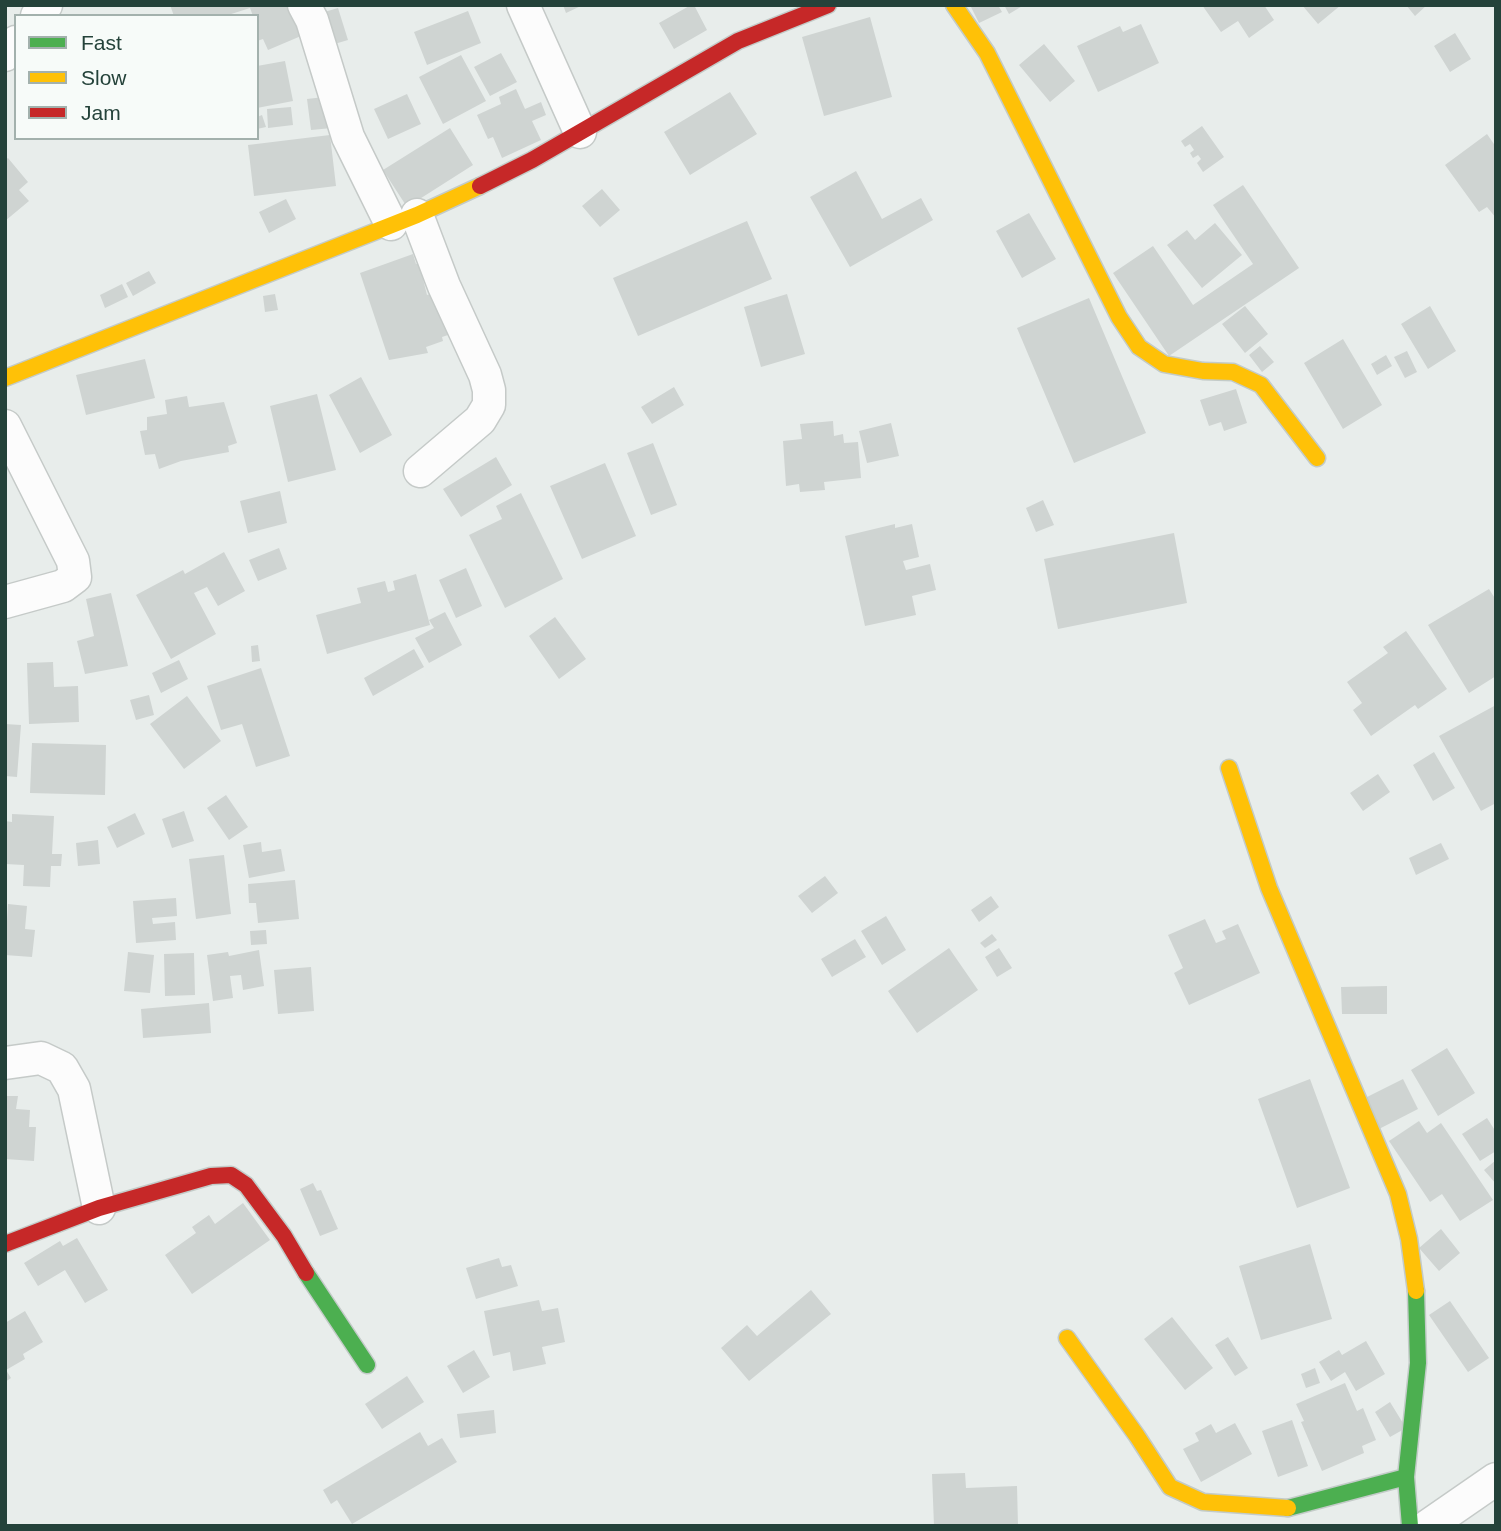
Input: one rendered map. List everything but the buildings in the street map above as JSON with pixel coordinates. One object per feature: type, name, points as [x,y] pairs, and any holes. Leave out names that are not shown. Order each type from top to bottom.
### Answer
[{"type":"street","points":[[304,5],[312,20],[348,137],[404,220],[444,286],[485,375],[489,390],[489,405],[480,419],[420,471]]},
{"type":"street","points":[[523,5],[580,132]]},
{"type":"street","points":[[5,378],[404,220],[477,188],[738,41],[828,5]]},
{"type":"street","points":[[954,5],[988,53],[1119,317],[1139,347],[1164,364],[1203,371],[1233,372],[1261,385],[1317,458]]},
{"type":"street","points":[[5,426],[73,561],[75,577],[64,586],[5,602]]},
{"type":"street","points":[[1228,768],[1269,888],[1401,1205],[1416,1281],[1418,1363],[1406,1477],[1410,1526]]},
{"type":"street","points":[[5,1063],[41,1059],[62,1068],[74,1089],[99,1208]]},
{"type":"street","points":[[5,1244],[99,1208],[211,1176],[231,1175],[246,1185],[284,1236],[316,1291],[367,1365]]},
{"type":"street","points":[[1067,1338],[1170,1487],[1203,1502],[1284,1509],[1406,1477]]},
{"type":"street","points":[[1428,1526],[1496,1479]]},
{"type":"traffic: fast","points":[[306,1273],[367,1365]]},
{"type":"traffic: fast","points":[[1410,1526],[1406,1477],[1418,1363],[1416,1291]]},
{"type":"traffic: fast","points":[[1288,1508],[1406,1477]]},
{"type":"traffic: slow","points":[[954,5],[987,53],[1119,317],[1139,347],[1164,364],[1203,371],[1233,372],[1261,385],[1317,458]]},
{"type":"traffic: slow","points":[[5,378],[417,215],[480,186]]},
{"type":"traffic: slow","points":[[1229,768],[1269,888],[1398,1194],[1409,1239],[1416,1291]]},
{"type":"traffic: slow","points":[[1067,1338],[1170,1487],[1203,1502],[1288,1508]]},
{"type":"traffic: jam","points":[[480,186],[532,160],[738,41],[828,5]]},
{"type":"traffic: jam","points":[[5,1244],[99,1208],[211,1176],[231,1175],[246,1185],[284,1236],[306,1273]]}]
